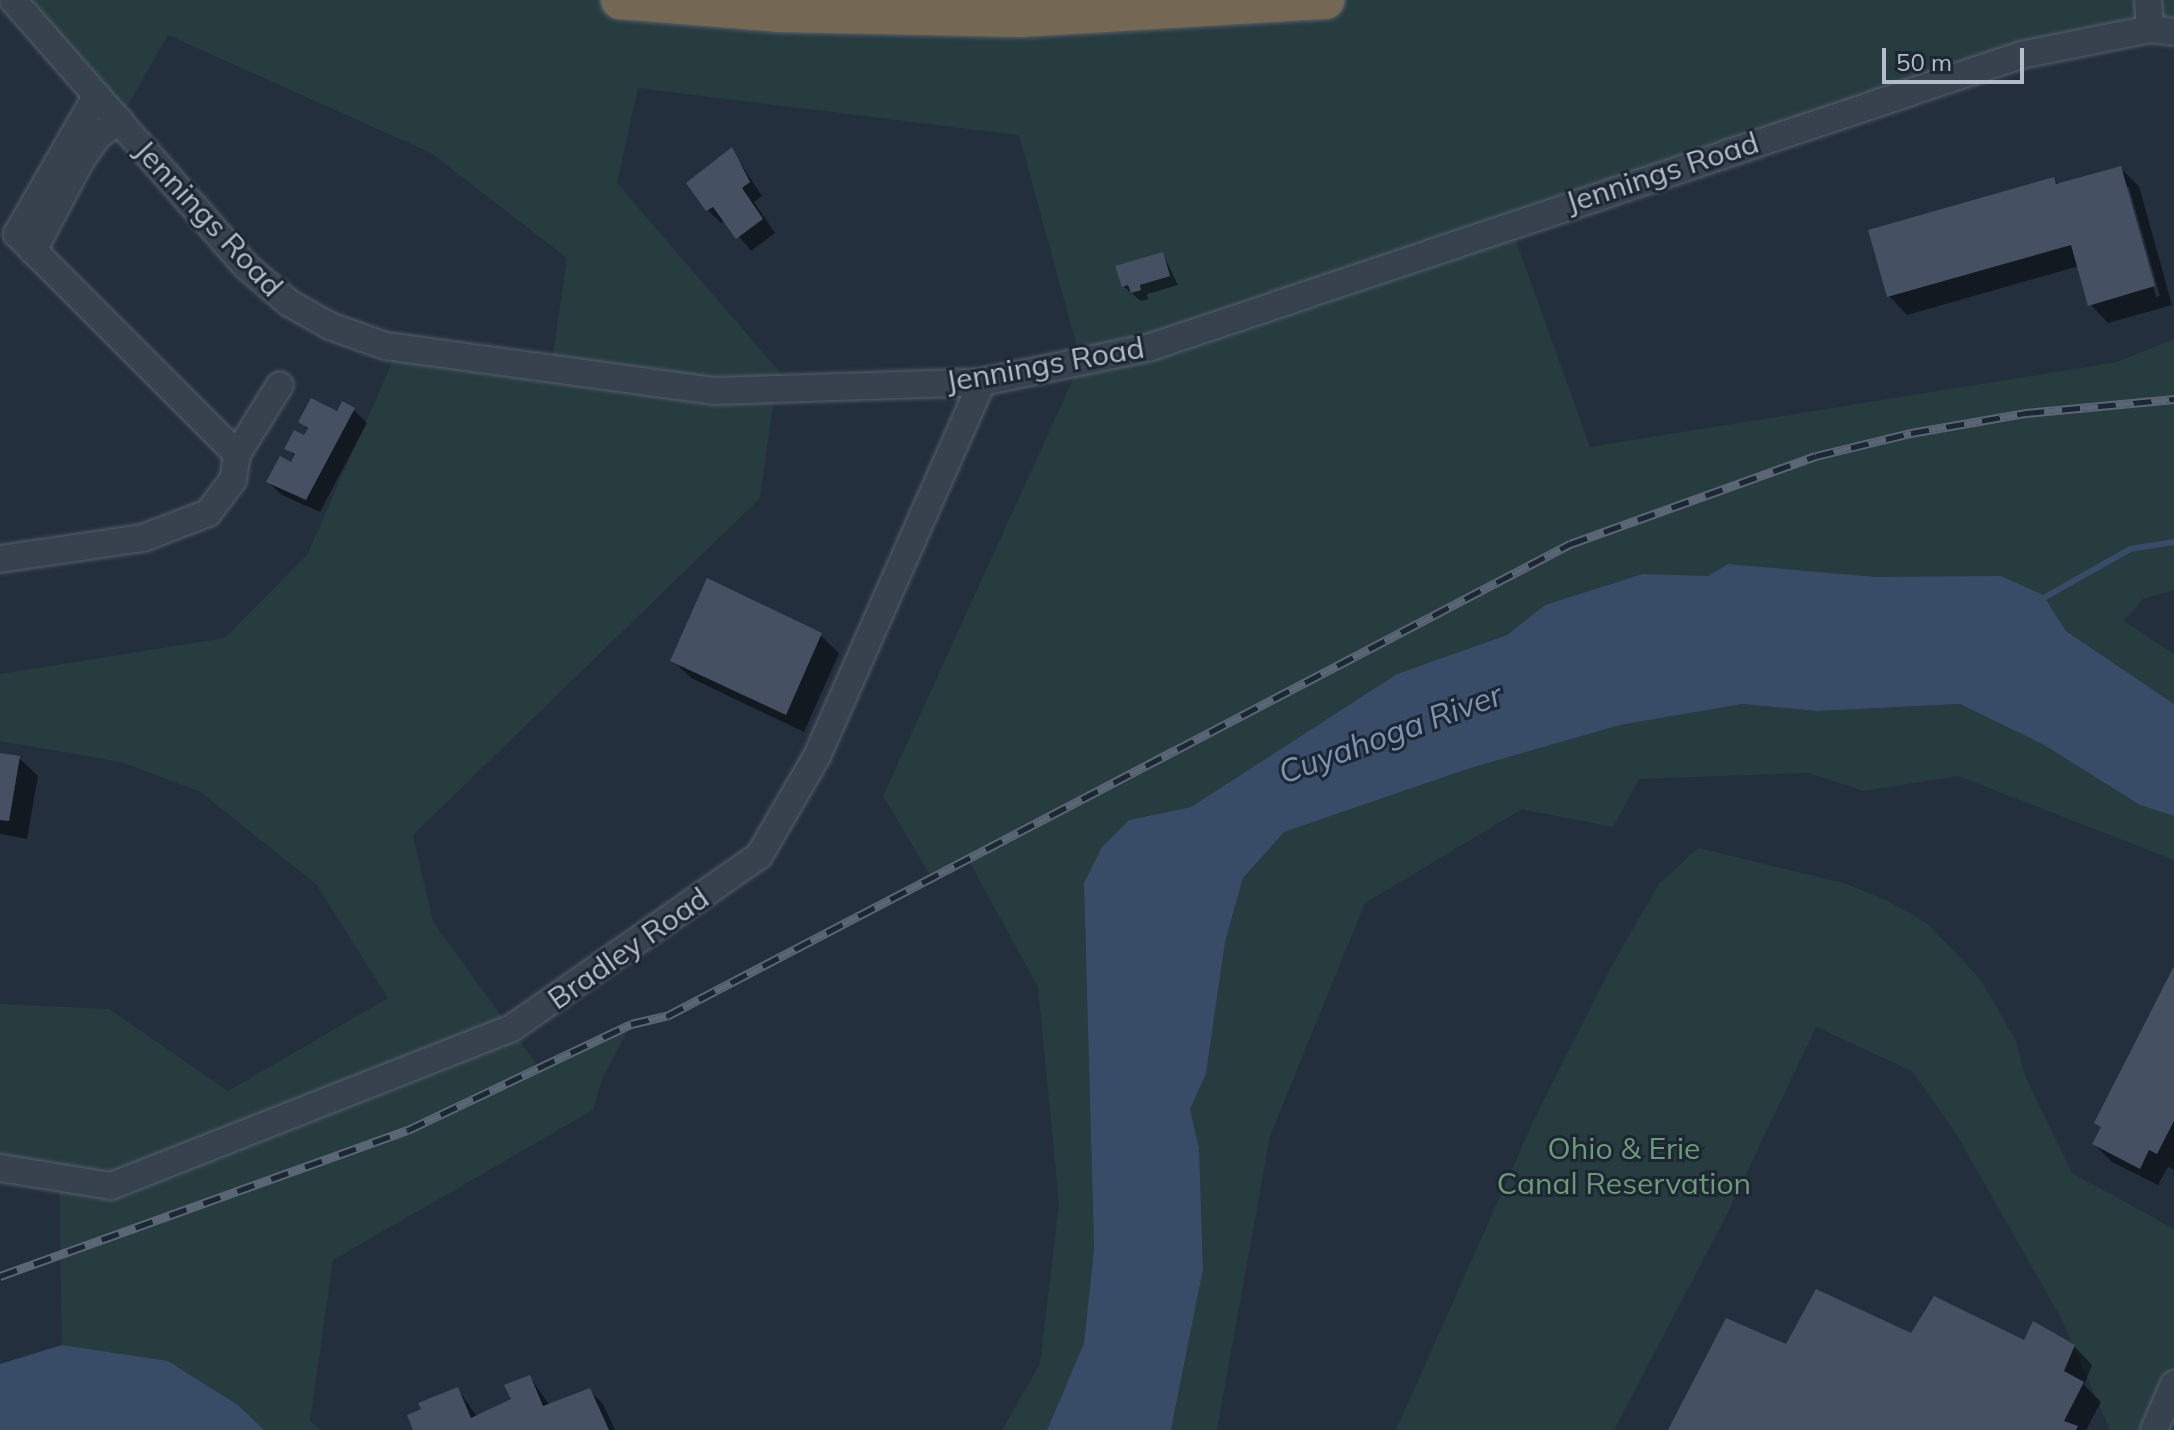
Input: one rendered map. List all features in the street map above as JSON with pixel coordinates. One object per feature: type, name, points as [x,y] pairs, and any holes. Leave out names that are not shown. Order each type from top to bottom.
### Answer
[{"type":"highway","points":[[620,0],[797,13],[1005,18],[1325,0]]},
{"type":"street","name":"Jennings Road","points":[[13,0],[246,266],[289,303],[330,326],[386,346],[715,391],[982,382],[1151,347],[2021,55],[2162,31]]},
{"type":"street","points":[[2148,0],[2162,31]]},
{"type":"street","points":[[16,240],[97,95]]},
{"type":"street","points":[[16,240],[97,137],[119,120]]},
{"type":"street","points":[[16,240],[237,454]]},
{"type":"street","name":"Bradley Road","points":[[0,1168],[111,1186],[512,1028],[759,856],[817,756],[982,382]]},
{"type":"street","points":[[0,559],[143,538],[208,513],[233,480],[237,454],[280,385]]},
{"type":"street","points":[[2154,1430],[2174,1384]]},
{"type":"green space","points":[[13,0],[2174,0],[2174,32],[2021,55],[1510,224],[1590,447],[2117,362],[2174,339],[2174,590],[2143,599],[2124,621],[2174,654],[2174,704],[2066,631],[2043,595],[1728,564],[1708,576],[1643,575],[1545,605],[1507,635],[1397,674],[1191,807],[1128,820],[1084,883],[1094,1249],[1084,1343],[1047,1430],[1002,1430],[1040,1364],[1059,1203],[1038,987],[967,857],[930,875],[883,796],[1081,362],[1019,135],[638,88],[617,183],[795,390],[775,391],[760,498],[413,835],[433,922],[540,1069],[631,1024],[602,1079],[593,1110],[333,1260],[310,1421],[321,1430],[264,1430],[238,1405],[168,1361],[62,1345],[59,1178],[0,1168],[0,1004],[109,1009],[228,1091],[388,998],[316,884],[199,791],[121,762],[0,741],[0,674],[225,638],[307,555],[399,347],[551,368],[567,258],[431,153],[168,35],[119,120]]},
{"type":"green space","points":[[1742,704],[1817,711],[1960,704],[2044,745],[2140,805],[2174,816],[2174,860],[1958,776],[1864,791],[1808,773],[1639,779],[1613,827],[1522,809],[1365,903],[1270,1136],[1217,1430],[1171,1430],[1203,1269],[1199,1148],[1190,1109],[1206,1074],[1225,942],[1243,878],[1284,832],[1470,767],[1620,725]]},
{"type":"green space","name":"Ohio & Erie Canal Reservation","points":[[1698,848],[1844,883],[1888,901],[1928,924],[1980,979],[2015,1039],[2026,1078],[2072,1173],[2174,1229],[2174,1430],[2110,1430],[2061,1318],[1957,1135],[1912,1071],[1816,1027],[1725,1218],[1614,1430],[1396,1430],[1533,1122],[1611,967],[1659,884]]},
{"type":"water","name":"Cuyahoga River","points":[[1728,564],[1876,577],[2001,576],[2043,595],[2066,631],[2174,704],[2174,816],[2140,805],[2044,745],[1960,704],[1817,711],[1742,704],[1620,725],[1470,768],[1284,832],[1243,878],[1225,942],[1206,1074],[1190,1109],[1199,1148],[1203,1269],[1171,1430],[1047,1430],[1084,1343],[1094,1249],[1084,883],[1102,847],[1129,820],[1191,807],[1397,674],[1507,635],[1545,605],[1643,574],[1708,576]]},
{"type":"water","points":[[62,1345],[168,1361],[238,1405],[264,1430],[0,1430],[0,1364]]},
{"type":"building","points":[[732,147],[750,182],[742,188],[763,219],[736,239],[713,207],[706,211],[686,183]]},
{"type":"building","points":[[2121,166],[2155,286],[2088,306],[2071,245],[1887,297],[1868,230],[2054,177],[2056,184]]},
{"type":"building","points":[[1163,252],[1170,276],[1140,285],[1141,290],[1131,293],[1128,285],[1122,287],[1115,266]]},
{"type":"building","points":[[311,398],[337,411],[342,401],[355,408],[306,500],[266,482],[280,456],[291,462],[295,454],[284,449],[294,430],[304,435],[308,428],[298,422]]},
{"type":"building","points":[[707,578],[822,633],[786,715],[670,661]]},
{"type":"building","points":[[0,753],[20,756],[9,821],[0,820]]},
{"type":"building","points":[[2174,966],[2174,1121],[2157,1154],[2149,1150],[2140,1169],[2092,1144],[2101,1127],[2094,1123]]},
{"type":"building","points":[[1816,1289],[1911,1333],[1934,1296],[2024,1340],[2033,1321],[2075,1345],[2064,1371],[2084,1382],[2064,1421],[2078,1426],[2076,1430],[1668,1430],[1726,1318],[1786,1344]]},
{"type":"building","points":[[530,1375],[543,1406],[590,1388],[609,1430],[413,1430],[407,1415],[421,1409],[418,1403],[458,1387],[471,1418],[511,1399],[504,1385]]},
{"type":"waterway","points":[[2040,600],[2130,549],[2174,542]]},
{"type":"railway","points":[[0,1276],[408,1130],[631,1024],[667,1016],[1570,544],[1816,456],[1911,433],[2026,413],[2174,399]]}]
